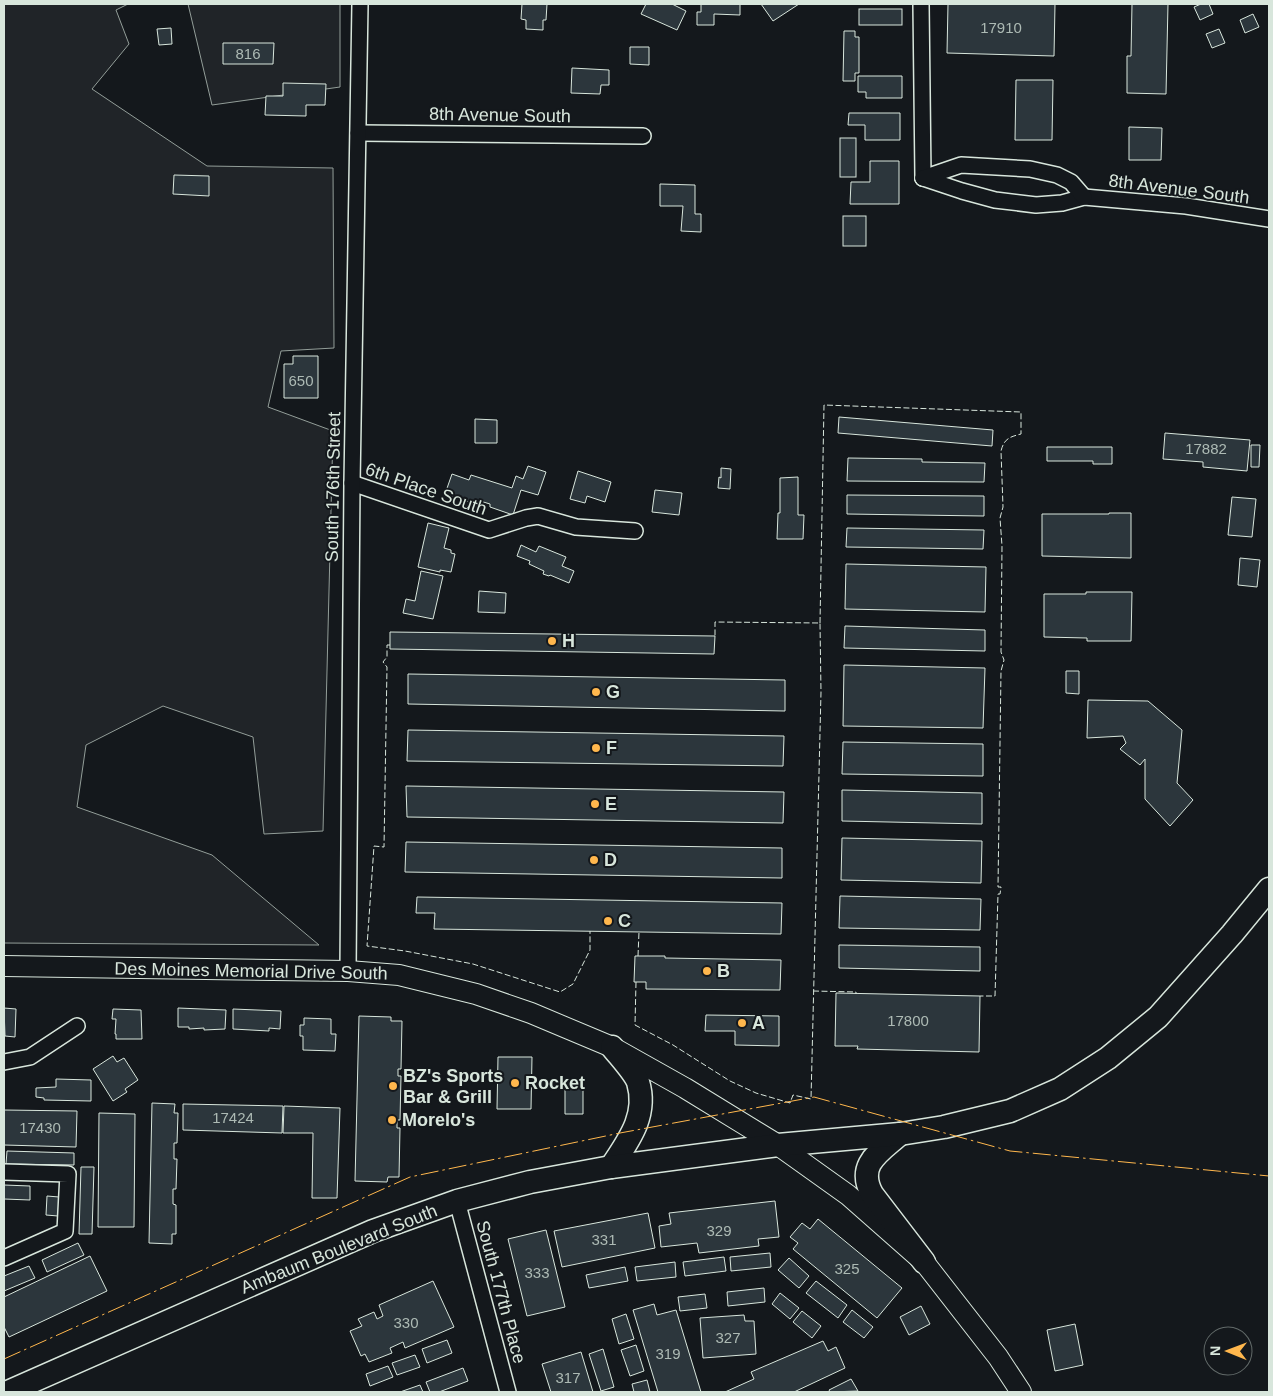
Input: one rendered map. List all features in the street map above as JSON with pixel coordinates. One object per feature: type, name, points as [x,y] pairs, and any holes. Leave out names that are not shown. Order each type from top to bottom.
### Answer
[{"type":"main road","points":[[778,1145],[900,1134],[944,1127],[1010,1111],[1060,1089],[1108,1058],[1158,1017],[1232,934],[1269,889]]},
{"type":"main road","name":"Des Moines Memorial Drive South","points":[[4,966],[348,971],[399,975],[476,994],[531,1013],[612,1048],[685,1088],[778,1145],[848,1195],[924,1262],[998,1357],[1021,1392]]},
{"type":"main road","points":[[611,1167],[634,1131],[641,1104],[637,1080],[612,1048]]},
{"type":"main road","points":[[900,1134],[872,1159],[867,1170],[868,1185],[872,1194],[924,1262]]},
{"type":"main road","name":"Ambaum Boulevard South","points":[[8,1392],[373,1231],[457,1201],[530,1182],[611,1167],[778,1145]]},
{"type":"street","name":"South 176th Street","points":[[348,971],[352,483],[360,4]]},
{"type":"street","points":[[921,4],[923,178]]},
{"type":"street","name":"8th Avenue South","points":[[358,133],[642,136]]},
{"type":"street","name":"8th Avenue South","points":[[923,178],[961,165],[1030,169],[1057,175],[1071,182],[1084,197]]},
{"type":"street","name":"8th Avenue South","points":[[923,178],[995,200],[1027,204],[1062,203],[1084,197],[1186,206],[1269,219]]},
{"type":"street","name":"6th Place South","points":[[352,483],[489,530],[538,516],[576,527],[635,531]]},
{"type":"street","points":[[4,1062],[30,1057],[77,1026]]},
{"type":"street","points":[[4,1172],[68,1174],[65,1231],[4,1258]]},
{"type":"street","name":"South 177th Place","points":[[457,1201],[508,1392]]},
{"type":"shaded area","points":[[4,4],[128,4],[116,10],[129,44],[92,89],[207,166],[333,168],[334,348],[281,351],[268,407],[333,431],[323,831],[264,834],[253,737],[163,706],[86,745],[77,807],[212,855],[319,945],[4,943]]},
{"type":"shaded area","points":[[188,4],[340,4],[340,87],[212,105]]},
{"type":"building","points":[[522,4],[547,4],[546,20],[543,20],[543,30],[526,29],[526,20],[521,19]]},
{"type":"building","points":[[646,4],[672,4],[686,11],[677,30],[641,14]]},
{"type":"building","points":[[701,4],[740,4],[740,15],[714,14],[714,25],[697,25],[697,12],[701,12]]},
{"type":"building","points":[[761,4],[799,4],[773,21]]},
{"type":"building","points":[[948,4],[1055,4],[1054,56],[947,53]]},
{"type":"building","points":[[1132,4],[1168,4],[1166,94],[1127,93],[1127,56],[1131,56]]},
{"type":"building","points":[[1201,4],[1209,4],[1213,14],[1200,20],[1194,7]]},
{"type":"building","points":[[859,9],[902,9],[902,25],[859,25]]},
{"type":"building","points":[[1253,14],[1259,27],[1245,33],[1240,20]]},
{"type":"building","points":[[171,28],[172,44],[159,45],[157,29]]},
{"type":"building","points":[[1219,29],[1225,43],[1212,48],[1206,34]]},
{"type":"building","points":[[844,31],[855,31],[855,37],[859,37],[859,73],[855,73],[855,81],[843,81]]},
{"type":"building","points":[[223,43],[274,43],[273,64],[223,64]]},
{"type":"building","points":[[630,47],[649,47],[649,65],[630,64]]},
{"type":"building","points":[[572,68],[609,70],[609,85],[601,85],[600,94],[571,93]]},
{"type":"building","points":[[858,76],[902,76],[902,98],[866,98],[866,92],[858,92]]},
{"type":"building","points":[[1016,80],[1053,80],[1052,140],[1015,140]]},
{"type":"building","points":[[283,83],[326,84],[325,105],[306,105],[306,116],[265,115],[266,96],[283,96]]},
{"type":"building","points":[[849,113],[900,113],[900,140],[865,140],[865,125],[848,125]]},
{"type":"building","points":[[1129,127],[1162,128],[1161,160],[1129,160]]},
{"type":"building","points":[[840,138],[856,138],[856,177],[840,177]]},
{"type":"building","points":[[870,161],[899,161],[899,204],[850,204],[851,182],[870,182]]},
{"type":"building","points":[[174,175],[209,176],[209,196],[173,194]]},
{"type":"building","points":[[660,184],[695,185],[695,214],[701,214],[701,232],[681,231],[683,206],[660,206]]},
{"type":"building","points":[[843,216],[866,216],[866,246],[843,246]]},
{"type":"building","points":[[293,356],[318,356],[318,398],[284,398],[284,364],[293,364]]},
{"type":"building","points":[[839,417],[993,430],[992,446],[838,433]]},
{"type":"building","points":[[475,419],[497,420],[497,443],[475,443]]},
{"type":"building","points":[[1165,433],[1250,440],[1247,471],[1203,467],[1203,462],[1163,459]]},
{"type":"building","points":[[1251,445],[1260,445],[1259,467],[1251,467]]},
{"type":"building","points":[[1047,447],[1112,447],[1112,464],[1093,464],[1093,461],[1047,461]]},
{"type":"building","points":[[848,458],[922,459],[922,462],[985,463],[984,482],[847,481]]},
{"type":"building","points":[[528,466],[546,472],[538,495],[521,490],[513,515],[490,507],[490,504],[480,501],[479,505],[445,494],[452,474],[469,480],[471,475],[512,488],[516,476],[523,479]]},
{"type":"building","points":[[721,468],[731,469],[730,489],[718,488]]},
{"type":"building","points":[[578,471],[611,482],[605,502],[587,496],[585,503],[570,499]]},
{"type":"building","points":[[798,477],[798,515],[804,515],[803,539],[777,539],[778,513],[780,513],[780,478]]},
{"type":"building","points":[[655,490],[682,493],[679,515],[652,512]]},
{"type":"building","points":[[847,495],[984,496],[984,516],[847,514]]},
{"type":"building","points":[[1232,497],[1256,499],[1252,537],[1228,535]]},
{"type":"building","points":[[1131,513],[1131,558],[1042,556],[1042,514]]},
{"type":"building","points":[[428,523],[449,528],[444,548],[451,550],[451,553],[455,554],[451,572],[440,570],[440,572],[418,567]]},
{"type":"building","points":[[847,528],[984,530],[983,549],[846,547]]},
{"type":"building","points":[[521,545],[536,552],[539,546],[566,557],[562,566],[574,571],[569,583],[543,574],[544,571],[529,564],[530,561],[517,556]]},
{"type":"building","points":[[1240,558],[1260,560],[1257,587],[1238,585]]},
{"type":"building","points":[[846,564],[986,567],[985,612],[845,609]]},
{"type":"building","points":[[421,571],[443,576],[433,619],[403,613],[406,599],[415,601]]},
{"type":"building","points":[[479,591],[506,593],[505,613],[478,612]]},
{"type":"building","points":[[1086,592],[1132,592],[1131,641],[1087,641],[1087,638],[1044,637],[1044,594],[1086,594]]},
{"type":"building","points":[[845,626],[985,630],[985,651],[844,648]]},
{"type":"building","name":"H","points":[[390,632],[715,636],[714,654],[390,649]]},
{"type":"building","points":[[844,665],[985,668],[983,728],[843,726]]},
{"type":"building","points":[[1066,671],[1079,671],[1079,694],[1066,693]]},
{"type":"building","name":"G","points":[[408,674],[785,680],[785,711],[408,704]]},
{"type":"building","points":[[1088,700],[1148,701],[1182,730],[1177,783],[1193,800],[1170,826],[1145,799],[1145,759],[1140,765],[1120,749],[1126,743],[1123,736],[1087,738]]},
{"type":"building","name":"F","points":[[408,730],[784,736],[783,766],[407,761]]},
{"type":"building","points":[[843,742],[983,744],[983,776],[842,774]]},
{"type":"building","name":"E","points":[[406,786],[784,792],[783,823],[407,817]]},
{"type":"building","points":[[842,790],[982,793],[982,824],[842,821]]},
{"type":"building","points":[[842,838],[982,841],[981,883],[841,880]]},
{"type":"building","name":"D","points":[[406,842],[782,848],[782,878],[405,872]]},
{"type":"building","points":[[840,896],[981,899],[980,930],[839,928]]},
{"type":"building","name":"C","points":[[417,897],[782,903],[781,934],[434,929],[435,913],[416,913]]},
{"type":"building","points":[[839,945],[980,947],[980,971],[839,968]]},
{"type":"building","name":"B","points":[[635,956],[781,960],[780,990],[646,989],[646,982],[634,982]]},
{"type":"building","points":[[836,993],[980,996],[979,1052],[857,1049],[858,1046],[835,1046]]},
{"type":"building","points":[[4,1008],[16,1009],[15,1037],[5,1036]]},
{"type":"building","points":[[178,1008],[226,1010],[225,1029],[204,1030],[204,1028],[189,1029],[189,1027],[178,1027]]},
{"type":"building","points":[[113,1009],[141,1010],[142,1039],[116,1039],[116,1019],[112,1019]]},
{"type":"building","points":[[233,1009],[281,1011],[280,1029],[269,1028],[269,1031],[233,1029]]},
{"type":"building","name":"A","points":[[706,1015],[779,1016],[779,1046],[735,1045],[735,1031],[705,1031]]},
{"type":"building","points":[[359,1016],[391,1017],[391,1021],[402,1021],[401,1069],[398,1069],[398,1076],[401,1076],[400,1120],[397,1120],[397,1128],[400,1128],[399,1177],[388,1177],[387,1182],[355,1181]]},
{"type":"building","points":[[304,1018],[331,1019],[331,1034],[336,1034],[335,1051],[303,1050],[303,1036],[300,1036],[300,1025],[304,1025]]},
{"type":"building","points":[[113,1056],[117,1062],[124,1058],[138,1080],[125,1089],[127,1092],[113,1101],[93,1069]]},
{"type":"building","name":"Rocket","points":[[498,1057],[532,1057],[531,1109],[497,1109]]},
{"type":"building","points":[[56,1079],[91,1080],[91,1101],[44,1100],[44,1098],[36,1097],[36,1088],[56,1087]]},
{"type":"building","points":[[565,1087],[583,1088],[583,1114],[565,1114]]},
{"type":"building","points":[[152,1103],[175,1104],[174,1113],[178,1113],[177,1143],[174,1143],[174,1159],[177,1159],[176,1189],[173,1189],[173,1204],[176,1205],[176,1234],[172,1234],[172,1244],[149,1243]]},
{"type":"building","points":[[183,1104],[283,1106],[282,1133],[183,1130]]},
{"type":"building","points":[[284,1106],[340,1108],[337,1198],[312,1198],[313,1133],[283,1133]]},
{"type":"building","points":[[4,1110],[77,1111],[76,1147],[4,1145]]},
{"type":"building","points":[[99,1113],[135,1114],[134,1227],[98,1227]]},
{"type":"building","points":[[7,1151],[74,1153],[74,1165],[6,1164]]},
{"type":"building","points":[[81,1167],[94,1167],[92,1234],[79,1234]]},
{"type":"building","points":[[4,1185],[30,1186],[30,1200],[4,1199]]},
{"type":"building","points":[[47,1196],[59,1197],[58,1216],[46,1215]]},
{"type":"building","points":[[775,1201],[779,1237],[758,1239],[759,1246],[699,1253],[697,1243],[661,1247],[659,1226],[671,1224],[669,1213]]},
{"type":"building","points":[[648,1213],[655,1248],[562,1267],[554,1231]]},
{"type":"building","points":[[818,1219],[902,1288],[877,1318],[793,1249],[798,1243],[790,1237],[802,1223],[810,1229]]},
{"type":"building","points":[[546,1230],[565,1307],[527,1316],[508,1239]]},
{"type":"building","points":[[78,1243],[84,1255],[47,1272],[42,1260]]},
{"type":"building","points":[[770,1253],[771,1267],[731,1271],[730,1257]]},
{"type":"building","points":[[90,1256],[107,1291],[9,1337],[4,1327],[4,1297]]},
{"type":"building","points":[[724,1257],[726,1271],[685,1276],[683,1262]]},
{"type":"building","points":[[789,1258],[809,1276],[799,1288],[778,1270]]},
{"type":"building","points":[[675,1262],[676,1277],[637,1281],[635,1267]]},
{"type":"building","points":[[29,1266],[35,1278],[4,1291],[4,1276]]},
{"type":"building","points":[[625,1267],[628,1281],[589,1288],[586,1275]]},
{"type":"building","points":[[433,1281],[454,1327],[405,1348],[403,1342],[390,1348],[392,1353],[369,1362],[365,1354],[361,1356],[350,1331],[362,1326],[358,1319],[374,1312],[377,1319],[383,1316],[379,1305]]},
{"type":"building","points":[[816,1281],[847,1305],[838,1318],[806,1293]]},
{"type":"building","points":[[764,1288],[765,1302],[728,1306],[727,1292]]},
{"type":"building","points":[[780,1293],[799,1308],[790,1319],[772,1304]]},
{"type":"building","points":[[705,1294],[707,1308],[680,1311],[678,1297]]},
{"type":"building","points":[[654,1304],[657,1315],[676,1310],[701,1392],[658,1392],[633,1310]]},
{"type":"building","points":[[921,1306],[930,1324],[909,1335],[900,1317]]},
{"type":"building","points":[[852,1310],[873,1327],[864,1338],[843,1322]]},
{"type":"building","points":[[802,1311],[821,1326],[812,1338],[793,1322]]},
{"type":"building","points":[[626,1314],[634,1339],[619,1344],[612,1319]]},
{"type":"building","points":[[744,1315],[745,1321],[754,1321],[756,1354],[703,1358],[700,1318]]},
{"type":"building","points":[[1075,1324],[1083,1365],[1055,1371],[1047,1330]]},
{"type":"building","points":[[447,1340],[452,1353],[427,1363],[422,1349]]},
{"type":"building","points":[[823,1341],[828,1351],[836,1347],[845,1368],[794,1392],[725,1392],[754,1379],[751,1372]]},
{"type":"building","points":[[636,1345],[644,1371],[630,1376],[621,1350]]},
{"type":"building","points":[[603,1349],[614,1387],[601,1391],[589,1354]]},
{"type":"building","points":[[581,1352],[593,1392],[551,1392],[542,1364]]},
{"type":"building","points":[[415,1355],[420,1367],[397,1375],[392,1363]]},
{"type":"building","points":[[388,1366],[393,1377],[370,1386],[366,1374]]},
{"type":"building","points":[[463,1368],[468,1381],[439,1392],[430,1392],[426,1382]]},
{"type":"building","points":[[851,1379],[858,1391],[830,1392],[829,1390]]},
{"type":"building","points":[[647,1380],[650,1392],[634,1392],[632,1384]]},
{"type":"building","points":[[420,1385],[423,1392],[400,1392]]},
{"type":"fence","points":[[820,623],[824,405],[1021,412],[1021,434],[1008,439],[1001,451],[1003,507],[1000,518],[1002,546],[1001,652],[1004,660],[1001,671],[998,887],[1001,887],[1000,894],[998,894],[995,996],[980,996]]},
{"type":"fence","points":[[636,982],[635,1025],[673,1045],[730,1081],[756,1093],[790,1103],[793,1095],[811,1099],[821,692],[820,623],[715,622],[715,636]]},
{"type":"fence","points":[[390,645],[387,645],[387,657],[383,662],[387,667],[384,847],[374,846],[367,946],[473,964],[560,992],[573,984],[590,950],[590,931]]},
{"type":"fence","points":[[638,956],[639,932]]},
{"type":"fence","points":[[813,991],[856,992],[856,994]]},
{"type":"power","points":[[4,1359],[410,1177],[620,1133],[814,1097],[1010,1151],[1269,1176]]},
{"type":"place","name":"H","points":[[552,641]]},
{"type":"place","name":"G","points":[[596,692]]},
{"type":"place","name":"F","points":[[596,748]]},
{"type":"place","name":"E","points":[[595,804]]},
{"type":"place","name":"D","points":[[594,860]]},
{"type":"place","name":"C","points":[[608,921]]},
{"type":"place","name":"B","points":[[707,971]]},
{"type":"place","name":"A","points":[[742,1023]]},
{"type":"place","name":"Rocket","points":[[515,1083]]},
{"type":"place","name":"BZ's Sports Bar & Grill","points":[[393,1086]]},
{"type":"place","name":"Morelo's","points":[[392,1120]]}]
